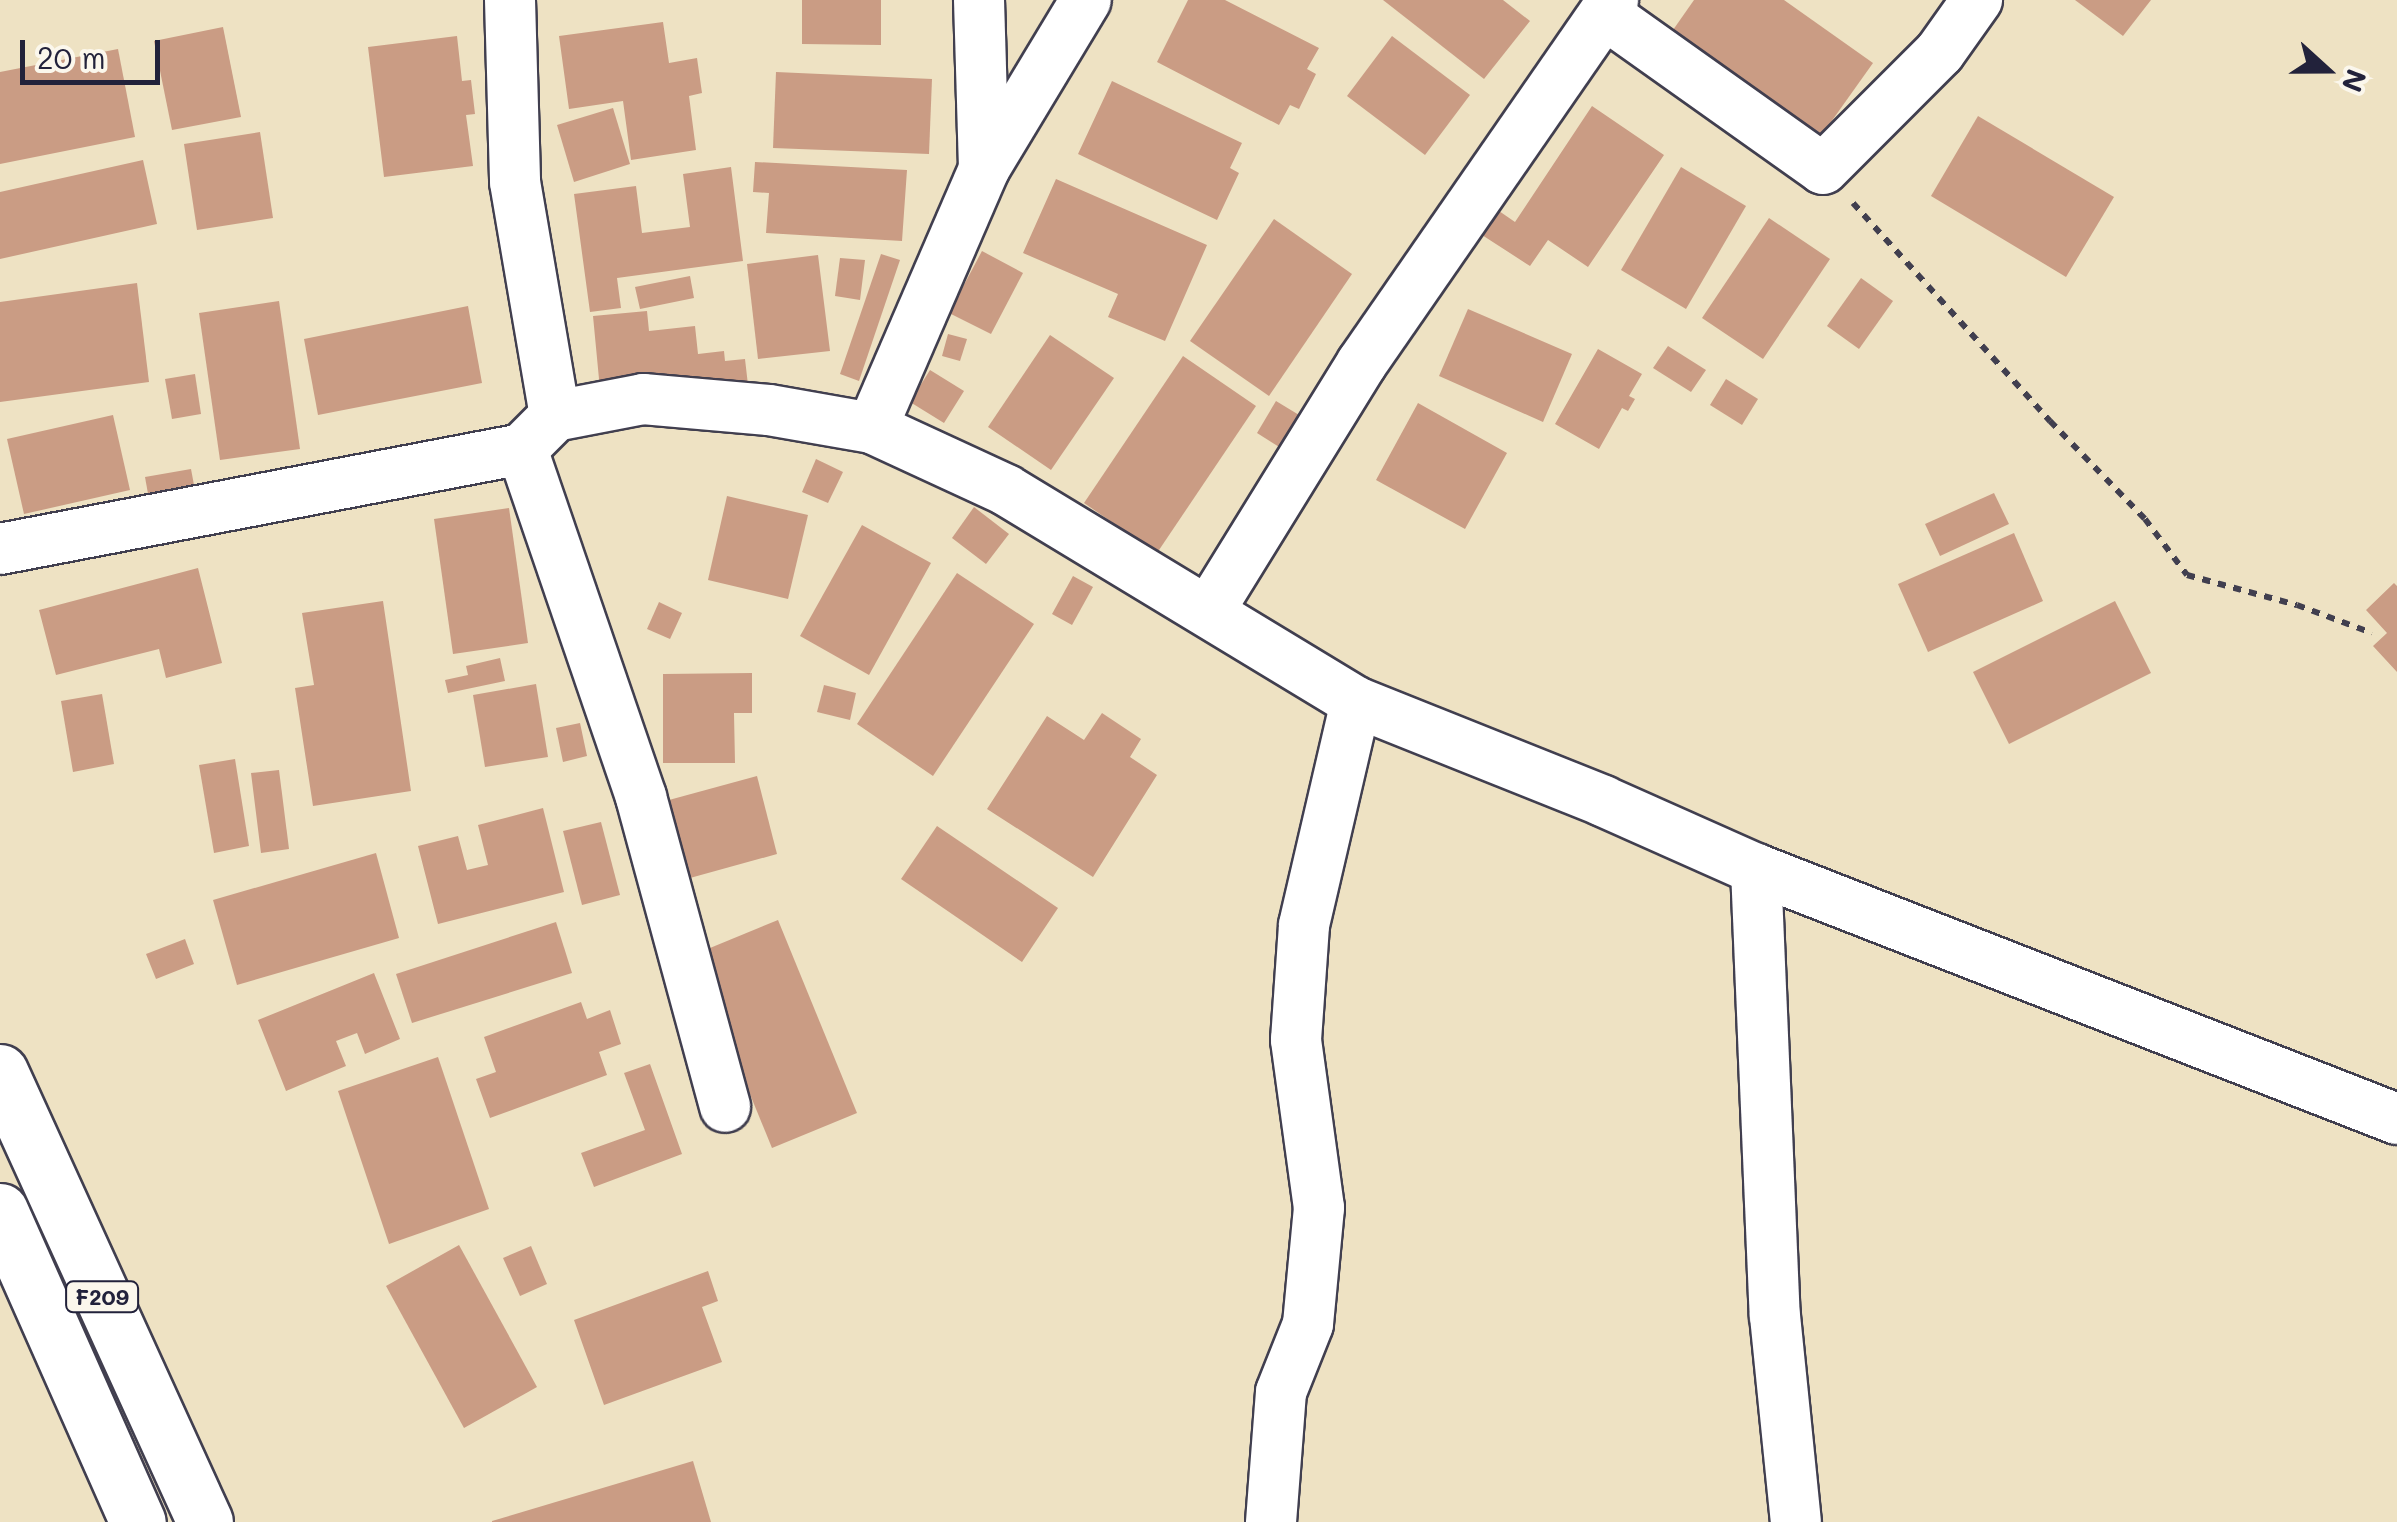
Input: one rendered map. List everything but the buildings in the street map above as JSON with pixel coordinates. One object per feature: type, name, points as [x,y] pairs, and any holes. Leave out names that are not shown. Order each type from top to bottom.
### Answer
[{"type":"main road","name":"F209","points":[[0,1072],[204,1522]]},
{"type":"main road","name":"F209","points":[[0,1211],[15,1284],[138,1522]]},
{"type":"street","points":[[510,0],[515,182],[538,432],[725,1108]]},
{"type":"street","points":[[979,0],[984,170]]},
{"type":"street","points":[[872,428],[984,170],[1086,0]]},
{"type":"street","points":[[1210,609],[1362,363],[1609,7],[1823,169],[1940,52],[1977,0]]},
{"type":"street","points":[[0,549],[538,432],[643,399],[769,410],[872,428],[1006,490],[1120,562],[1210,609],[1356,702],[1604,801],[1756,869],[2397,1119]]},
{"type":"street","points":[[1271,1522],[1281,1392],[1308,1324],[1320,1208],[1296,1040],[1304,925],[1356,702]]},
{"type":"street","points":[[1756,869],[1775,1316],[1796,1522]]},
{"type":"path","points":[[1823,169],[2050,422],[2145,519],[2187,574],[2298,605],[2372,633]]}]
